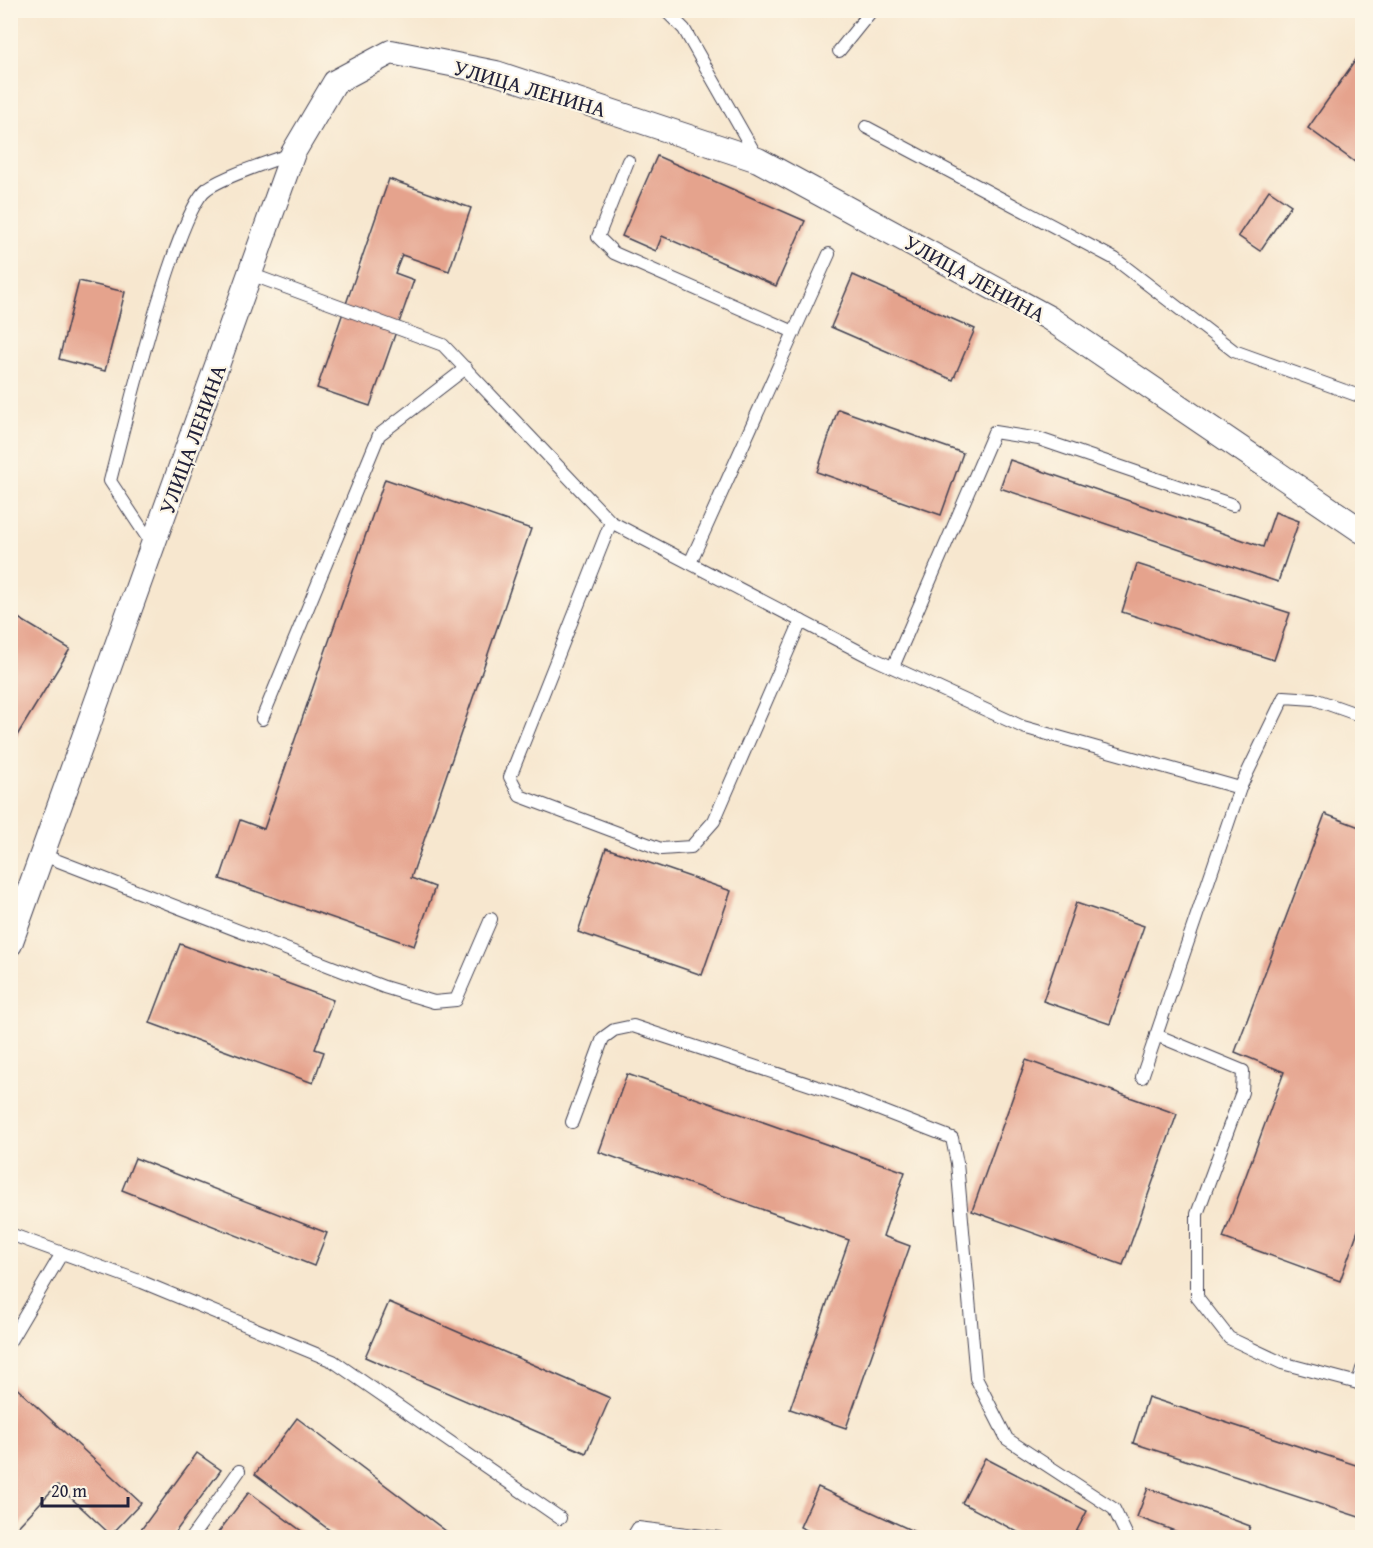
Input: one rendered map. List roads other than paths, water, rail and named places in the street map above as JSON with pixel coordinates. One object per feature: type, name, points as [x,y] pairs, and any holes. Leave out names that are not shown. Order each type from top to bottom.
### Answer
[{"type":"street","name":"УЛИЦА ЛЕНИНА","points":[[10,944],[154,547],[293,153],[335,82],[391,52],[495,73],[758,160],[1049,318],[1362,531]]},
{"type":"lane","points":[[665,10],[684,29],[758,160]]},
{"type":"lane","points":[[839,51],[872,10]]},
{"type":"lane","points":[[866,127],[1115,259],[1233,351],[1362,397]]},
{"type":"lane","points":[[154,547],[110,482],[135,379],[185,222],[206,189],[293,153]]},
{"type":"lane","points":[[628,161],[598,237],[614,253],[794,332]]},
{"type":"lane","points":[[690,563],[829,254]]},
{"type":"lane","points":[[250,274],[443,345],[611,522],[801,621],[893,667],[1023,727],[1240,788]]},
{"type":"lane","points":[[262,719],[379,435],[466,368]]},
{"type":"lane","points":[[893,667],[994,432],[1039,439],[1233,505]]},
{"type":"lane","points":[[611,522],[510,777],[520,796],[661,849],[691,847],[714,821],[801,621]]},
{"type":"lane","points":[[1142,1077],[1240,788],[1284,697],[1314,699],[1362,716]]},
{"type":"lane","points":[[43,855],[384,987],[434,1002],[456,1000],[491,919]]},
{"type":"lane","points":[[572,1122],[603,1038],[614,1030],[633,1026],[844,1096],[952,1138],[957,1163],[976,1378],[1007,1439],[1114,1509],[1128,1538]]},
{"type":"lane","points":[[1156,1035],[1243,1071],[1242,1092],[1197,1214],[1197,1297],[1229,1338],[1282,1363],[1360,1385],[1362,1369]]},
{"type":"lane","points":[[10,1234],[141,1282],[333,1361],[560,1518]]},
{"type":"lane","points":[[10,1341],[62,1253]]},
{"type":"lane","points":[[191,1538],[239,1471]]},
{"type":"lane","points":[[632,1538],[638,1528],[719,1538]]}]
